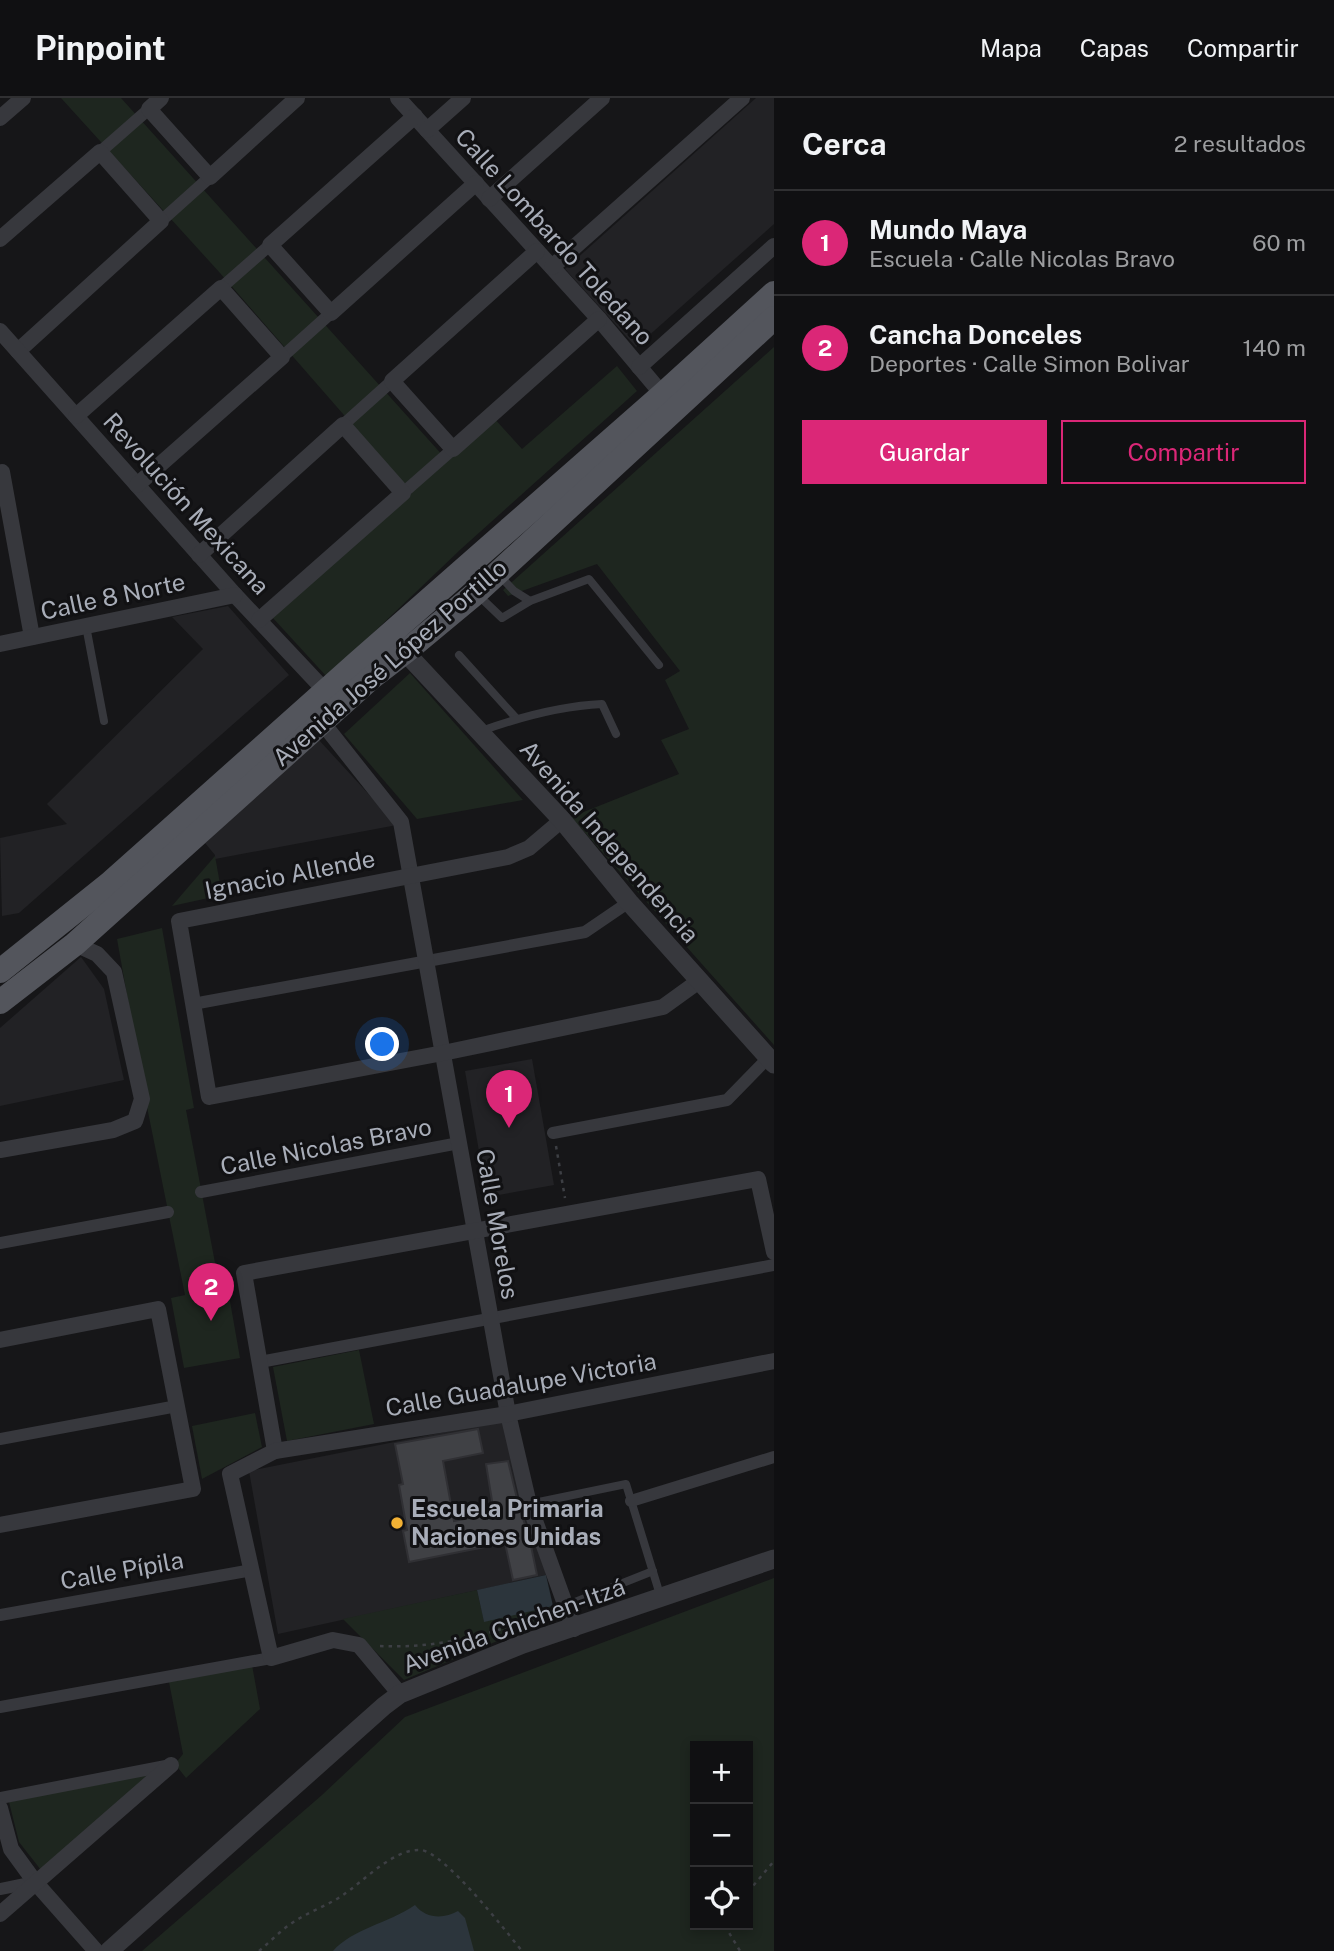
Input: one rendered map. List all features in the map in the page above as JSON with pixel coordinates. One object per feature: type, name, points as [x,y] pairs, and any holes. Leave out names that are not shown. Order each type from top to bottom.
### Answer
[{"type":"main road","name":"Avenida José López Portillo","points":[[1,965],[109,884],[262,746],[371,678],[476,593],[774,293]]},
{"type":"main road","name":"Avenida José López Portillo","points":[[0,1002],[75,944],[274,762],[324,707],[668,402],[774,318]]},
{"type":"main road","points":[[0,1008],[23,984]]},
{"type":"street","points":[[0,118],[23,98]]},
{"type":"street","points":[[18,351],[297,98]]},
{"type":"street","name":"Calle Lombardo Toledano","points":[[398,98],[599,319],[668,402]]},
{"type":"street","points":[[427,130],[463,98]]},
{"type":"street","points":[[489,199],[602,98]]},
{"type":"street","points":[[552,267],[736,100]]},
{"type":"street","points":[[0,239],[155,103],[209,177]]},
{"type":"street","points":[[76,416],[415,116]]},
{"type":"street","points":[[100,152],[161,221]]},
{"type":"street","points":[[137,485],[475,183]]},
{"type":"street","points":[[270,245],[331,313]]},
{"type":"street","points":[[639,366],[774,246]]},
{"type":"street","points":[[199,555],[537,251]]},
{"type":"street","points":[[221,288],[282,356]]},
{"type":"street","points":[[259,620],[599,319]]},
{"type":"street","name":"Revolución Mexicana","points":[[0,331],[259,620],[324,707]]},
{"type":"street","points":[[392,381],[453,449]]},
{"type":"street","points":[[343,425],[403,493]]},
{"type":"street","points":[[2,472],[32,637]]},
{"type":"street","name":"Calle 8 Norte","points":[[0,644],[235,595]]},
{"type":"street","name":"Avenida Independencia","points":[[405,652],[562,820],[629,902],[771,1061]]},
{"type":"street","name":"Calle Morelos","points":[[324,707],[401,822],[508,1413],[529,1504],[574,1629]]},
{"type":"street","name":"Ignacio Allende","points":[[193,1004],[179,921],[508,857],[529,848],[562,820]]},
{"type":"street","points":[[629,902],[585,932],[193,1004],[209,1097],[443,1054],[663,1007],[699,981]]},
{"type":"street","points":[[0,1150],[113,1130],[135,1121],[142,1099],[114,972],[97,954],[75,944]]},
{"type":"street","points":[[553,1133],[727,1100],[771,1061]]},
{"type":"street","name":"Calle Nicolas Bravo","points":[[201,1192],[459,1143]]},
{"type":"street","points":[[275,1451],[244,1273],[758,1179],[774,1252]]},
{"type":"street","points":[[0,1243],[168,1212]]},
{"type":"street","points":[[260,1362],[774,1265]]},
{"type":"street","points":[[0,1339],[158,1310],[194,1489],[0,1525]]},
{"type":"street","name":"Calle Guadalupe Victoria","points":[[252,1570],[230,1474],[275,1451],[508,1413],[774,1361]]},
{"type":"street","points":[[0,1438],[177,1406]]},
{"type":"street","points":[[631,1501],[774,1457]]},
{"type":"street","name":"Avenida Chichen-Itzá","points":[[109,1951],[400,1694],[523,1644],[574,1629],[774,1559]]},
{"type":"street","points":[[252,1570],[271,1658]]},
{"type":"street","name":"Calle Pípila","points":[[0,1615],[252,1570]]},
{"type":"street","points":[[0,1707],[271,1658],[333,1640],[359,1645],[400,1694]]},
{"type":"street","points":[[0,1798],[171,1765]]},
{"type":"street","points":[[0,1914],[171,1765]]},
{"type":"street","points":[[0,1808],[11,1849],[35,1882],[96,1951]]},
{"type":"street","points":[[0,1889],[35,1882]]},
{"type":"lane","points":[[497,573],[514,591],[530,601]]},
{"type":"lane","points":[[476,593],[502,618],[530,601],[589,579],[659,665]]},
{"type":"lane","points":[[86,626],[104,721]]},
{"type":"lane","points":[[459,655],[516,718]]},
{"type":"lane","points":[[478,732],[516,718],[579,705],[602,704],[616,734]]},
{"type":"lane","points":[[529,1504],[625,1484],[661,1598]]},
{"type":"lane","points":[[564,1606],[653,1571]]},
{"type":"path","points":[[553,1133],[568,1214]]},
{"type":"path","points":[[359,1645],[398,1647],[462,1641],[499,1632],[564,1606]]},
{"type":"path","points":[[259,1951],[291,1924],[343,1895],[386,1863],[410,1851],[423,1850],[439,1859],[463,1883],[522,1951]]},
{"type":"path","points":[[753,1886],[774,1861]]},
{"type":"path","points":[[728,1930],[740,1951]]},
{"type":"shaded area","points":[[61,98],[121,98],[445,458],[492,416],[522,449],[617,366],[637,391],[461,549],[327,677],[272,617],[412,493],[220,273]]},
{"type":"shaded area","points":[[756,98],[774,98],[774,224],[636,347],[565,269]]},
{"type":"shaded area","points":[[774,347],[774,1045],[571,817],[679,774],[661,740],[689,729],[665,680],[680,671],[597,564],[508,596],[503,590]]},
{"type":"shaded area","points":[[228,606],[289,675],[19,913],[2,916],[0,838],[67,824],[47,804],[203,649],[172,617]]},
{"type":"shaded area","points":[[410,673],[523,800],[417,819],[344,734]]},
{"type":"shaded area","points":[[318,739],[397,825],[215,859],[215,855],[205,843]]},
{"type":"shaded area","points":[[215,856],[222,895],[172,906]]},
{"type":"shaded area","points":[[162,928],[194,1108],[186,1110],[216,1268],[224,1267],[240,1358],[184,1368],[171,1298],[185,1295],[117,939]]},
{"type":"shaded area","points":[[81,957],[104,989],[124,1080],[0,1106],[0,1028]]},
{"type":"shaded area","points":[[532,1059],[554,1185],[487,1197],[465,1071]]},
{"type":"shaded area","points":[[359,1350],[374,1424],[287,1441],[273,1367]]},
{"type":"shaded area","points":[[255,1413],[262,1447],[202,1479],[192,1426]]},
{"type":"shaded area","name":"Escuela Primaria Naciones Unidas","points":[[515,1418],[546,1575],[278,1634],[249,1471]]},
{"type":"shaded area","points":[[546,1575],[553,1606],[484,1622],[477,1590]]},
{"type":"shaded area","points":[[774,1578],[774,1951],[142,1951],[322,1795],[405,1717]]},
{"type":"shaded area","points":[[477,1590],[484,1621],[553,1606],[557,1616],[404,1680],[343,1619]]},
{"type":"shaded area","points":[[252,1665],[260,1709],[186,1778],[175,1764],[183,1754],[169,1682]]},
{"type":"shaded area","points":[[162,1770],[41,1870],[19,1842],[9,1802]]},
{"type":"shaded area","points":[[415,1905],[424,1913],[435,1916],[458,1911],[465,1918],[474,1951],[333,1951],[350,1937]]},
{"type":"building","points":[[478,1429],[483,1453],[443,1461],[454,1521],[494,1513],[486,1464],[508,1461],[537,1575],[513,1580],[505,1543],[409,1562],[403,1531],[407,1530],[399,1485],[403,1484],[395,1444]]},
{"type":"place","name":"Mundo Maya","points":[[509,1128]]},
{"type":"place","name":"Cancha Donceles","points":[[211,1321]]},
{"type":"place","name":"Escuela Primaria Naciones Unidas","points":[[397,1523]]}]
